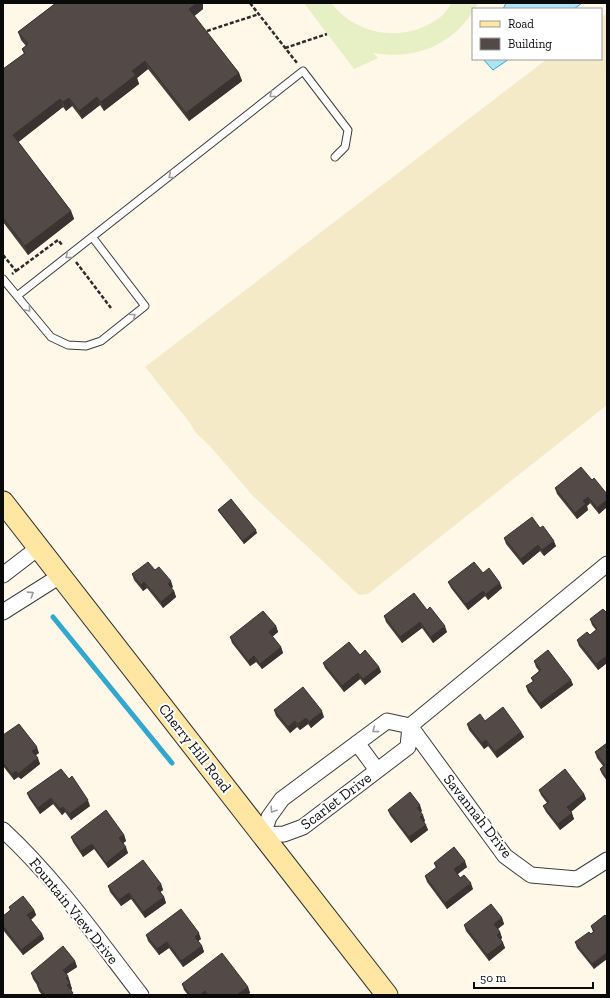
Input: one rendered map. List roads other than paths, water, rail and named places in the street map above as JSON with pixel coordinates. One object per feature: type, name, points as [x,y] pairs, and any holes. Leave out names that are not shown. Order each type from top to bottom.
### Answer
[{"type":"main road","name":"Cherry Hill Road","points":[[3,502],[387,995]]},
{"type":"street","points":[[3,575],[38,548]]},
{"type":"street","points":[[263,835],[269,817],[282,799],[387,721],[410,726],[607,564]]},
{"type":"street","points":[[3,612],[60,576]]},
{"type":"street","name":"Scarlet Drive","points":[[263,835],[284,834],[303,827],[408,747],[410,726]]},
{"type":"street","name":"Savannah Drive","points":[[410,726],[505,856],[531,875],[577,879],[607,860]]},
{"type":"street","name":"Scarlet Drive","points":[[357,743],[377,770]]},
{"type":"street","name":"Fountain View Drive","points":[[3,830],[52,880],[142,995]]},
{"type":"lane","points":[[17,296],[303,70],[348,130],[345,147],[335,157]]},
{"type":"lane","points":[[3,279],[51,337],[68,345],[86,346],[101,341],[145,306],[92,238]]},
{"type":"water","points":[[506,3],[582,3],[575,8],[504,8]]},
{"type":"water","points":[[484,60],[508,60],[493,70]]},
{"type":"waterway","points":[[53,617],[172,763]]}]
